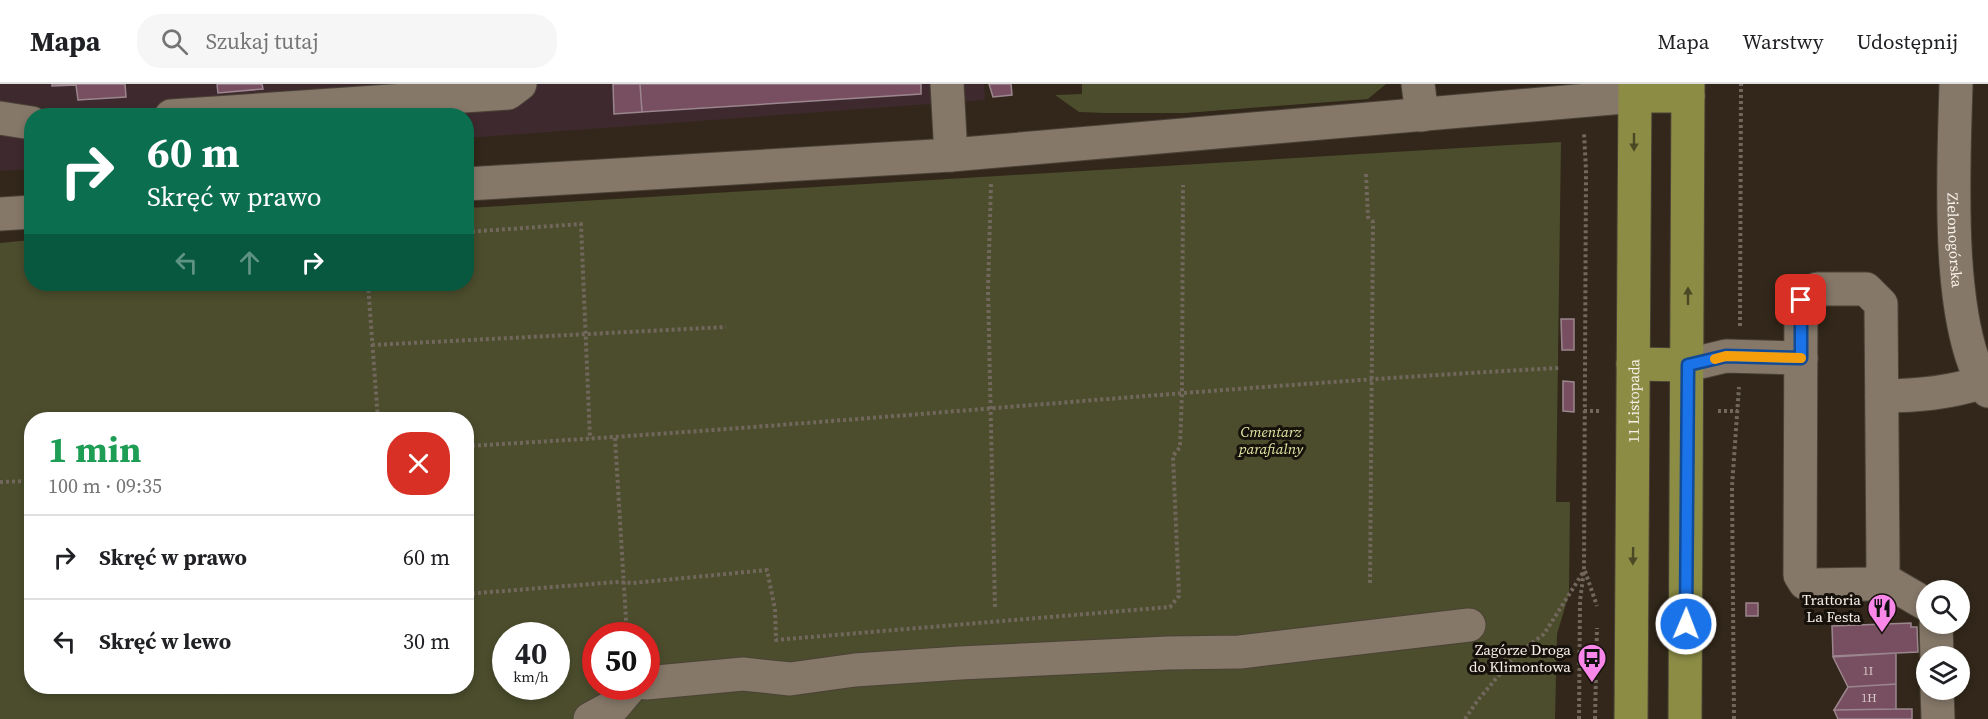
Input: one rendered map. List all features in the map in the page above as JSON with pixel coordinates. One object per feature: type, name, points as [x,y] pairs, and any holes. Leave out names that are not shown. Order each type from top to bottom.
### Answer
[{"type":"main road","points":[[1635,90],[1688,90],[1685,719]]},
{"type":"main road","name":"11 Listopada","points":[[1631,719],[1635,90]]},
{"type":"main road","points":[[1634,364],[1688,365]]},
{"type":"street","points":[[288,108],[508,93],[520,84]]},
{"type":"street","points":[[947,84],[951,155]]},
{"type":"street","name":"Zielonogórska","points":[[1956,84],[1955,232],[1962,316],[1971,352],[1986,386]]},
{"type":"street","points":[[474,184],[951,155],[1420,100],[1582,100],[1635,90]]},
{"type":"street","points":[[0,118],[24,122]]},
{"type":"street","points":[[0,214],[24,212]]},
{"type":"street","points":[[1817,289],[1866,289],[1881,304],[1881,578],[1870,584],[1813,585],[1805,583],[1800,575],[1801,300],[1817,289]]},
{"type":"street","points":[[1688,331],[1726,356]]},
{"type":"street","points":[[1688,365],[1726,356],[1801,358]]},
{"type":"street","points":[[1882,396],[1922,396],[1986,386]]},
{"type":"street","points":[[1881,578],[1916,598]]},
{"type":"street","points":[[660,682],[743,674],[790,679],[855,670],[960,663],[1168,652],[1240,652],[1469,625]]},
{"type":"street","points":[[590,719],[614,706],[619,700]]},
{"type":"street","points":[[1937,700],[1938,719]]},
{"type":"path","points":[[1579,719],[1580,601],[1584,570],[1586,160],[1582,100]]},
{"type":"path","points":[[1366,174],[1368,217],[1373,222],[1370,583]]},
{"type":"path","points":[[991,184],[988,289],[995,608]]},
{"type":"path","points":[[474,593],[767,570],[775,609],[776,640],[1170,607],[1179,596],[1173,456],[1180,447],[1182,393],[1183,185]]},
{"type":"path","points":[[474,231],[581,224],[590,439]]},
{"type":"path","points":[[368,291],[377,412]]},
{"type":"path","points":[[372,345],[726,327]]},
{"type":"path","points":[[474,446],[615,438],[1373,378],[1559,368]]},
{"type":"path","points":[[615,438],[626,622]]},
{"type":"path","points":[[0,483],[24,482]]},
{"type":"path","points":[[1584,570],[1597,602],[1597,614]]},
{"type":"path","points":[[1465,719],[1478,700],[1516,656],[1544,634],[1584,570]]},
{"type":"path","points":[[1595,719],[1597,626]]},
{"type":"path","points":[[1734,719],[1735,677]]},
{"type":"shaded area","points":[[0,84],[984,84],[985,100],[474,137],[474,108],[24,108],[24,169],[0,171]]},
{"type":"green space","points":[[1082,84],[1386,84],[1368,99],[1185,113],[1079,112],[1055,95],[1082,94]]},
{"type":"green space","name":"Cmentarz parafialny","points":[[1561,142],[1556,502],[1570,502],[1569,594],[1557,634],[1555,719],[0,719],[0,243],[24,241],[24,291],[474,291],[474,208]]},
{"type":"building","points":[[52,84],[125,84],[126,97],[78,100],[76,85],[52,86]]},
{"type":"building","points":[[217,84],[262,84],[263,89],[218,93]]},
{"type":"building","points":[[613,84],[640,84],[642,112],[614,114]]},
{"type":"building","points":[[640,84],[921,84],[921,94],[642,112]]},
{"type":"building","points":[[989,84],[1011,84],[1012,95],[993,97]]},
{"type":"building","points":[[1561,319],[1574,319],[1574,350],[1562,350]]},
{"type":"building","points":[[1563,381],[1574,382],[1574,412],[1563,411]]},
{"type":"building","points":[[1746,603],[1758,603],[1758,616],[1746,616]]},
{"type":"building","points":[[1911,623],[1911,627],[1916,627],[1918,646],[1916,652],[1833,656],[1832,626]]},
{"type":"building","points":[[1896,653],[1896,684],[1848,687],[1833,657]]},
{"type":"building","points":[[1896,684],[1896,709],[1834,710],[1848,687]]},
{"type":"building","points":[[1912,709],[1912,719],[1838,719],[1834,710]]},
{"type":"slow traffic","points":[[1715,359],[1726,356],[1801,358]]},
{"type":"place","name":"Trattoria La Festa","points":[[1882,634]]},
{"type":"place","name":"Zagórze Droga do Klimontowa","points":[[1592,684]]},
{"type":"route","points":[[1686,624],[1688,365],[1726,356],[1801,358],[1801,300]]}]
